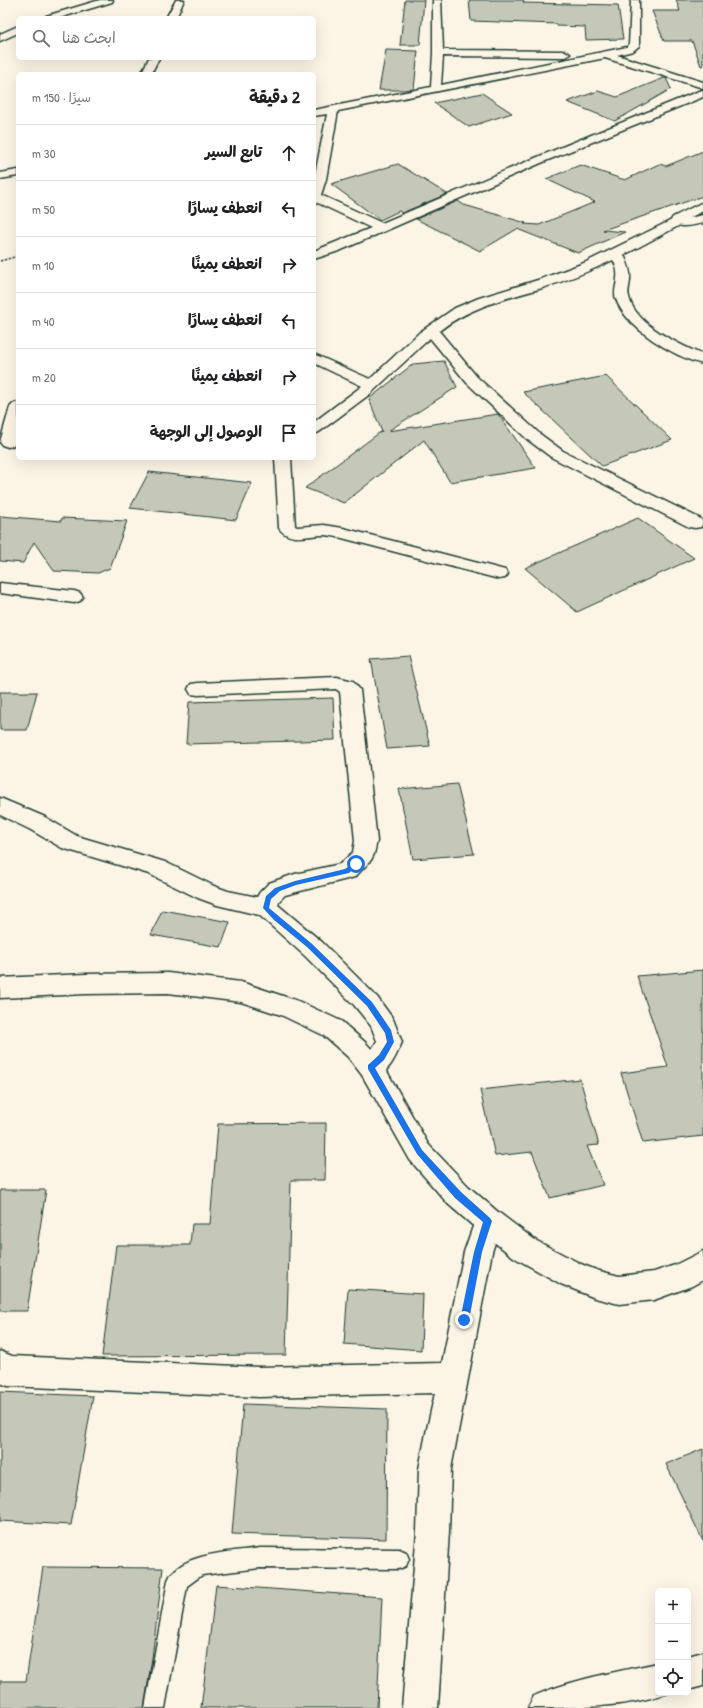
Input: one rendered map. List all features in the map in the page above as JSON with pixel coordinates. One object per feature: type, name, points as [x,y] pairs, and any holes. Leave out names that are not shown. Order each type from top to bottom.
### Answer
[{"type":"street","points":[[56,16],[109,0]]},
{"type":"street","points":[[173,16],[180,0]]},
{"type":"street","points":[[436,89],[438,53],[437,0]]},
{"type":"street","points":[[630,49],[634,44],[635,0]]},
{"type":"street","points":[[0,38],[16,30]]},
{"type":"street","points":[[316,113],[630,49],[645,53]]},
{"type":"street","points":[[438,53],[606,55],[703,85]]},
{"type":"street","points":[[147,72],[153,60]]},
{"type":"street","points":[[316,254],[336,248],[544,158],[703,93]]},
{"type":"street","points":[[316,190],[333,109]]},
{"type":"street","points":[[0,176],[16,173]]},
{"type":"street","points":[[316,200],[382,228]]},
{"type":"street","points":[[316,427],[372,385],[411,347],[454,315],[473,306],[559,278],[617,253],[678,221],[679,217],[703,206]]},
{"type":"street","points":[[678,221],[686,222],[703,219]]},
{"type":"street","points":[[617,253],[624,275],[621,286],[622,299],[633,315],[653,333],[703,360]]},
{"type":"street","points":[[431,331],[479,387],[534,437],[557,454],[695,523]]},
{"type":"street","points":[[316,359],[372,385]]},
{"type":"street","points":[[9,442],[16,415]]},
{"type":"street","points":[[284,460],[287,528],[292,531],[302,532],[323,530],[343,533],[499,574]]},
{"type":"street","points":[[0,588],[74,597]]},
{"type":"street","points":[[198,689],[337,683],[346,686],[350,690],[366,840],[363,854],[356,864],[347,871],[295,883],[277,889],[268,898],[266,908]]},
{"type":"street","points":[[0,806],[31,820],[70,842],[157,868],[206,892],[225,899],[266,908],[309,945],[370,1004],[382,1022],[388,1033],[390,1042],[382,1058],[371,1067]]},
{"type":"street","points":[[0,988],[86,984],[168,983],[241,992],[289,1008],[332,1028],[356,1050],[371,1067],[419,1152],[458,1195],[525,1250],[571,1274],[595,1284],[619,1290],[654,1286],[682,1276],[703,1265]]},
{"type":"street","points":[[420,1708],[433,1531],[435,1469],[478,1252],[488,1221]]},
{"type":"street","points":[[0,1366],[8,1371],[259,1382],[454,1378]]},
{"type":"street","points":[[691,1672],[703,1669]]},
{"type":"street","points":[[546,1708],[585,1696],[655,1681]]},
{"type":"lane","points":[[155,1708],[178,1580],[199,1566],[260,1558],[399,1559]]},
{"type":"path","points":[[0,261],[16,257]]},
{"type":"building","points":[[405,0],[424,0],[420,45],[400,45]]},
{"type":"building","points":[[469,0],[523,0],[524,3],[618,5],[623,39],[586,40],[585,27],[557,26],[557,24],[471,21]]},
{"type":"building","points":[[676,0],[703,0],[703,66],[701,66],[692,41],[664,41],[652,11],[680,11]]},
{"type":"building","points":[[386,50],[418,51],[414,89],[379,90]]},
{"type":"building","points":[[666,78],[671,89],[615,121],[567,102],[598,91],[617,97]]},
{"type":"building","points":[[482,93],[512,113],[469,127],[434,103]]},
{"type":"building","points":[[703,151],[703,196],[603,230],[625,232],[578,253],[517,229],[480,251],[416,219],[458,201],[464,205],[526,223],[524,224],[539,225],[595,202],[546,179],[580,165],[625,180],[659,164],[666,166]]},
{"type":"building","points":[[398,164],[447,194],[402,213],[399,211],[380,220],[331,184]]},
{"type":"building","points":[[444,361],[457,387],[388,431],[498,414],[536,468],[450,482],[424,440],[344,503],[305,488],[382,432],[369,399],[413,364]]},
{"type":"building","points":[[606,376],[672,440],[602,466],[523,392]]},
{"type":"building","points":[[149,472],[252,483],[236,520],[130,508]]},
{"type":"building","points":[[0,516],[61,521],[62,518],[127,521],[110,568],[98,573],[54,571],[34,542],[23,563],[0,561]]},
{"type":"building","points":[[638,518],[694,558],[577,612],[525,568]]},
{"type":"building","points":[[408,656],[430,746],[387,749],[371,659]]},
{"type":"building","points":[[0,692],[37,692],[27,730],[0,730]]},
{"type":"building","points":[[333,698],[335,740],[186,744],[189,702]]},
{"type":"building","points":[[457,784],[474,854],[413,859],[399,789]]},
{"type":"building","points":[[162,910],[230,922],[221,947],[151,935]]},
{"type":"building","points":[[703,970],[703,1136],[643,1143],[621,1073],[668,1067],[637,976]]},
{"type":"building","points":[[580,1079],[599,1145],[587,1146],[603,1185],[550,1198],[532,1152],[495,1156],[480,1090]]},
{"type":"building","points":[[326,1123],[325,1180],[291,1180],[286,1355],[102,1356],[116,1245],[190,1245],[192,1224],[210,1224],[218,1124]]},
{"type":"building","points":[[0,1190],[46,1190],[27,1311],[0,1311]]},
{"type":"building","points":[[348,1289],[423,1294],[421,1350],[344,1344]]},
{"type":"building","points":[[0,1392],[93,1396],[71,1525],[0,1521]]},
{"type":"building","points":[[243,1404],[387,1409],[386,1539],[232,1534]]},
{"type":"building","points":[[703,1449],[703,1541],[666,1464]]},
{"type":"building","points":[[43,1567],[163,1568],[152,1658],[144,1708],[0,1708],[0,1681],[26,1681]]},
{"type":"building","points":[[216,1585],[382,1597],[377,1708],[201,1708]]},
{"type":"route","points":[[356,864],[347,871],[295,883],[277,889],[268,898],[266,908],[309,945],[370,1004],[388,1033],[390,1042],[382,1058],[371,1067],[382,1084],[419,1152],[458,1195],[488,1221],[478,1252],[464,1320]]}]
